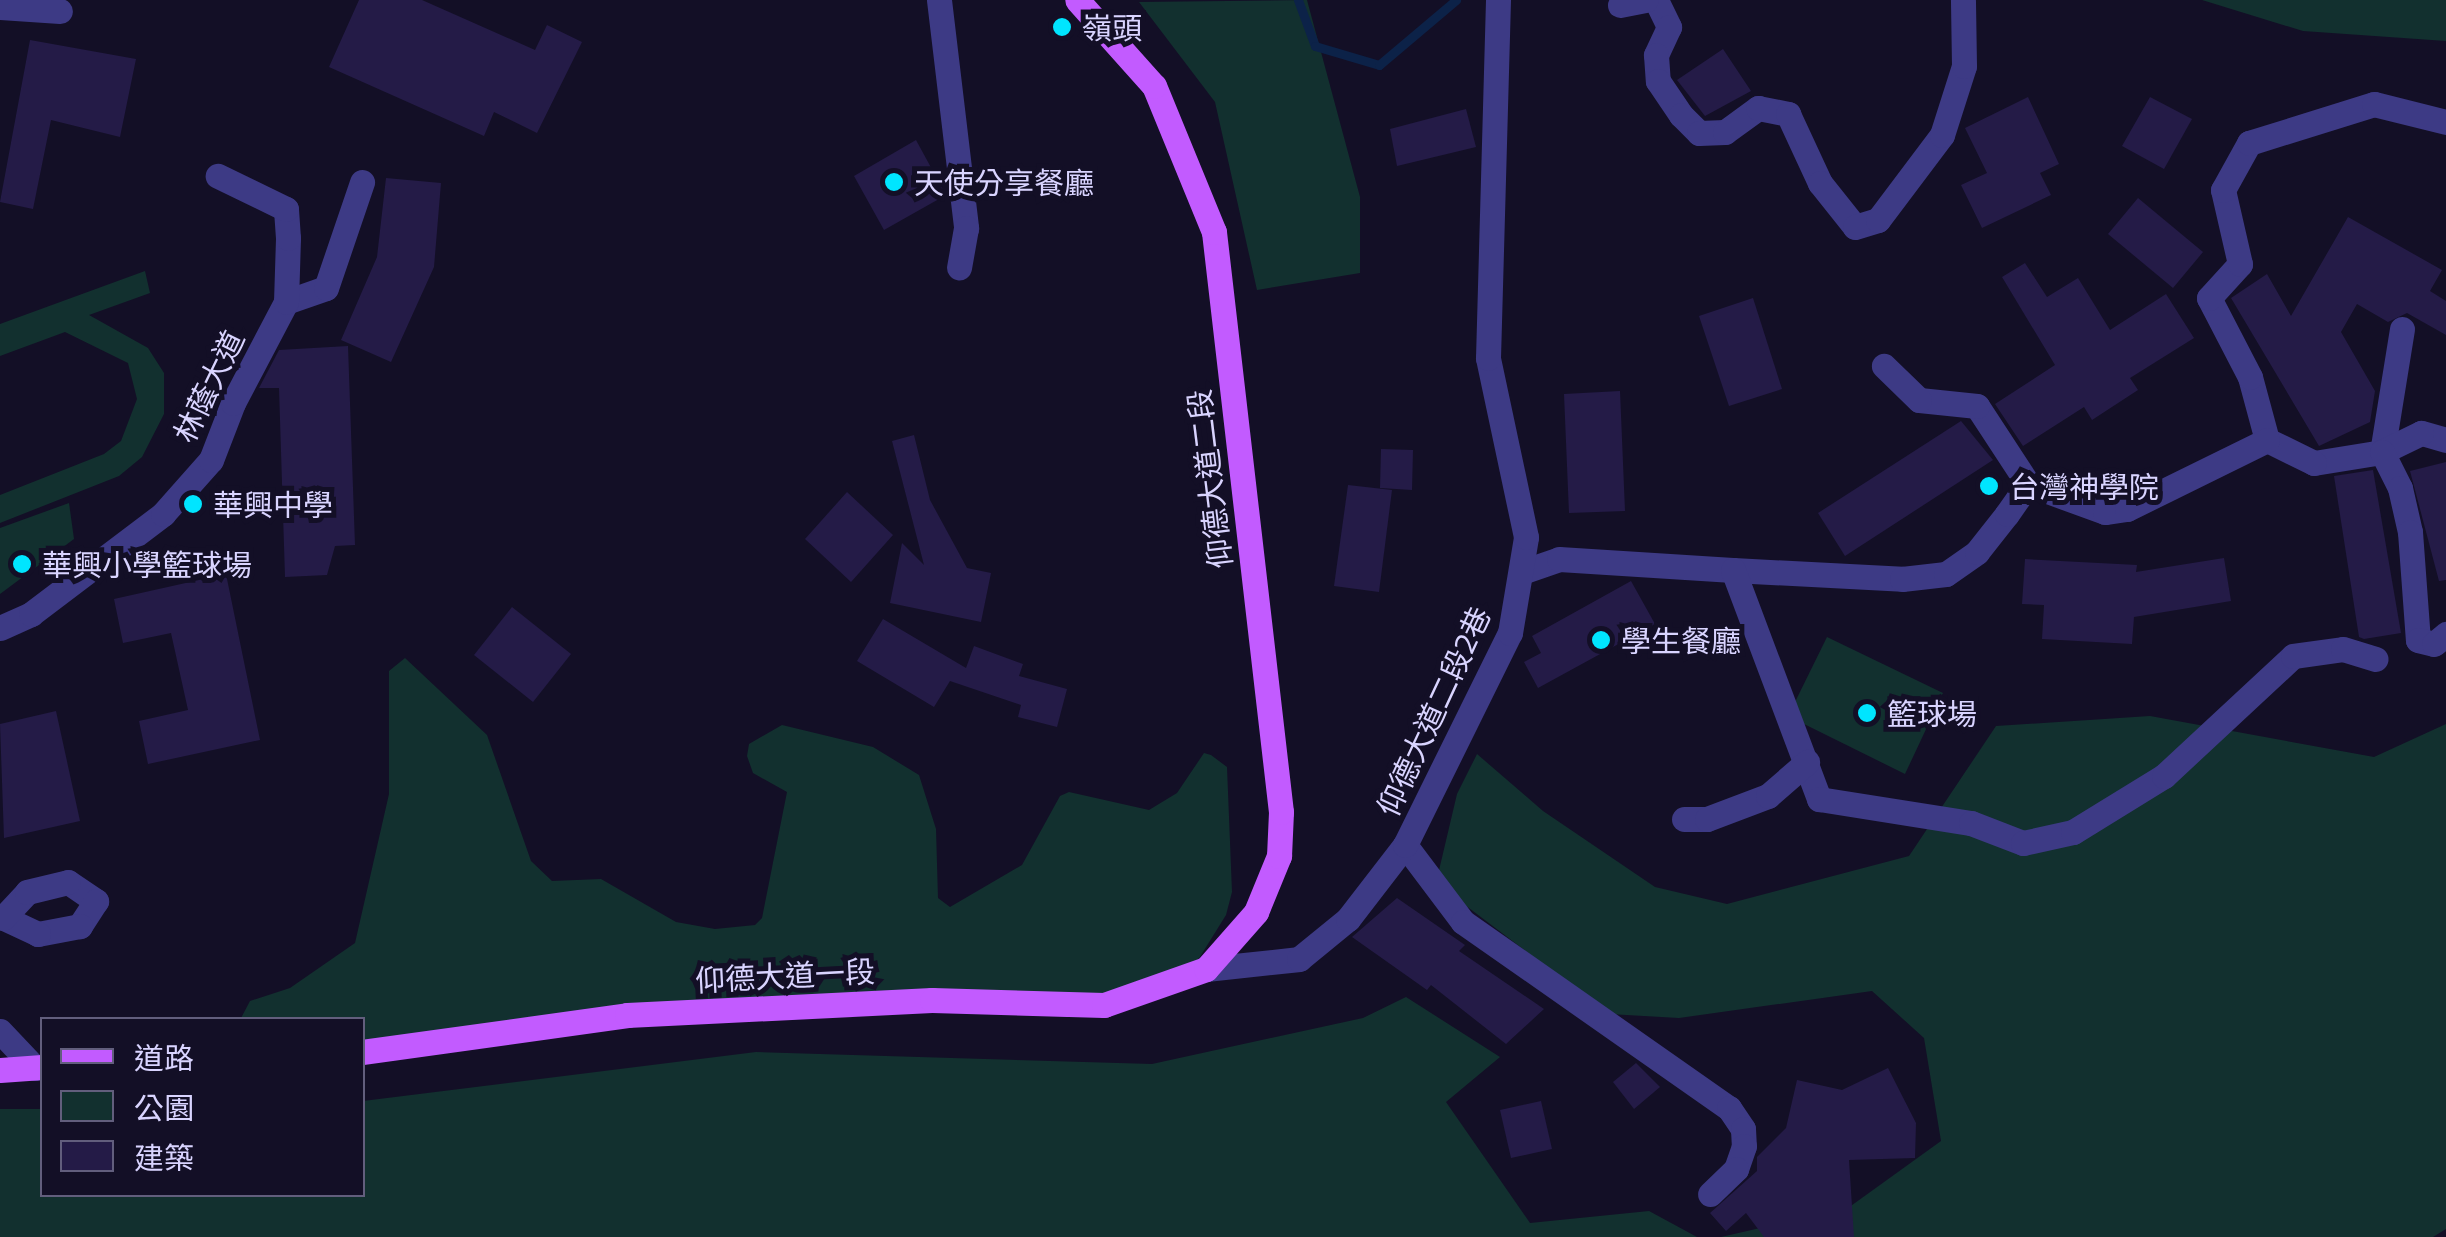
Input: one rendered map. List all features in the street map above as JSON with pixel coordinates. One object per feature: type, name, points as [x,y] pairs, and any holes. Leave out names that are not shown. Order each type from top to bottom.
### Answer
[{"type":"main road","name":"仰德大道二段","points":[[1077,0],[1154,86],[1214,232],[1280,836],[1266,896],[1206,968]]},
{"type":"main road","name":"仰德大道一段","points":[[365,1052],[627,1015],[932,1000],[1084,1008],[1146,995],[1206,968]]},
{"type":"main road","points":[[0,1070],[39,1068]]},
{"type":"street","points":[[939,0],[966,228],[959,266]]},
{"type":"street","name":"仰德大道二段2巷","points":[[1206,968],[1299,959],[1348,919],[1405,845],[1510,633],[1522,572],[1520,487],[1488,358],[1498,0]]},
{"type":"street","points":[[1620,5],[1646,0]]},
{"type":"street","points":[[1656,0],[1669,27],[1656,55],[1658,81],[1682,115],[1700,133],[1725,132],[1758,108],[1788,114],[1820,184],[1855,227],[1878,220],[1942,135],[1964,66],[1963,0]]},
{"type":"street","points":[[0,7],[60,11]]},
{"type":"street","points":[[2446,122],[2374,104],[2249,142],[2222,190],[2240,264],[2209,298],[2250,377],[2267,440],[2314,463],[2382,452],[2421,433],[2446,440]]},
{"type":"street","name":"林蔭大道","points":[[0,628],[31,614],[163,514],[212,460],[232,403],[286,302],[286,210],[218,176]]},
{"type":"street","points":[[286,302],[326,288],[362,182]]},
{"type":"street","points":[[2402,329],[2382,452],[2400,488],[2410,532],[2418,640],[2434,644],[2446,634]]},
{"type":"street","points":[[1884,366],[1919,400],[1977,406],[2028,484],[2106,512],[2127,509],[2267,440]]},
{"type":"street","points":[[1522,572],[1559,558],[1902,579],[1946,574],[1977,552],[2028,484]]},
{"type":"street","points":[[1733,570],[1820,799],[1971,823],[2024,843],[2055,840],[2164,776],[2293,656],[2344,649],[2376,659]]},
{"type":"street","points":[[1684,819],[1706,819],[1768,796],[1808,762]]},
{"type":"street","points":[[1405,845],[1464,922],[1729,1108],[1744,1129],[1744,1146],[1736,1169],[1710,1194]]},
{"type":"street","points":[[0,1031],[39,1068]]},
{"type":"green space","points":[[1307,0],[1360,197],[1360,273],[1257,290],[1215,102],[1139,2]]},
{"type":"green space","points":[[2202,0],[2446,0],[2446,41],[2303,31]]},
{"type":"green space","points":[[145,271],[150,293],[89,315],[148,348],[164,373],[164,414],[142,457],[119,476],[0,523],[0,495],[104,454],[121,441],[137,399],[128,363],[65,332],[0,356],[0,324]]},
{"type":"green space","name":"華興小學籃球場","points":[[69,503],[74,539],[0,594],[0,528]]},
{"type":"green space","name":"籃球場","points":[[1827,637],[1943,693],[1905,774],[1804,724],[1795,702]]},
{"type":"green space","points":[[405,658],[487,735],[531,861],[552,881],[601,879],[676,922],[715,929],[755,925],[762,918],[787,792],[753,773],[747,756],[749,744],[782,725],[873,747],[919,775],[936,829],[938,898],[950,907],[1022,865],[1060,796],[1069,792],[1149,810],[1177,793],[1204,753],[1211,755],[1227,767],[1232,892],[1226,915],[1198,960],[1114,997],[930,995],[365,1046],[365,1017],[242,1017],[250,1001],[290,988],[355,943],[389,794],[389,671]]},
{"type":"green space","points":[[2150,716],[2374,757],[2446,724],[2446,1229],[2433,1237],[1721,1237],[1848,1208],[1941,1141],[1924,1038],[1872,991],[1679,1018],[1609,1014],[1436,883],[1457,794],[1477,754],[1543,811],[1655,887],[1727,904],[1909,856],[1996,726]]},
{"type":"green space","points":[[1406,997],[1500,1057],[1446,1102],[1530,1223],[1649,1211],[1697,1237],[0,1237],[0,1109],[40,1109],[40,1197],[365,1197],[365,1101],[756,1052],[1152,1064],[1363,1018]]},
{"type":"building","points":[[359,0],[422,0],[535,50],[547,25],[582,42],[537,133],[494,112],[484,136],[329,67]]},
{"type":"building","points":[[30,40],[136,59],[120,137],[51,120],[33,209],[0,202]]},
{"type":"building","points":[[1723,49],[1751,91],[1705,116],[1677,80]]},
{"type":"building","points":[[2028,97],[2059,164],[2040,173],[2051,195],[1982,228],[1961,185],[1987,173],[1965,128]]},
{"type":"building","points":[[2150,97],[2192,119],[2164,169],[2122,146]]},
{"type":"building","points":[[1466,109],[1476,147],[1397,166],[1390,129]]},
{"type":"building","points":[[916,140],[946,195],[884,230],[854,176]]},
{"type":"building","points":[[386,178],[441,183],[434,267],[391,362],[341,340],[377,257]]},
{"type":"building","points":[[2138,198],[2203,252],[2173,288],[2108,234]]},
{"type":"building","points":[[2348,217],[2442,270],[2430,291],[2446,301],[2446,335],[2407,313],[2388,322],[2357,304],[2341,332],[2375,391],[2370,422],[2319,446],[2231,298],[2267,274],[2291,316]]},
{"type":"building","points":[[2025,263],[2047,297],[2078,278],[2110,330],[2166,294],[2194,338],[2130,378],[2138,390],[2092,420],[2084,407],[2023,446],[1995,404],[2055,365],[2002,277]]},
{"type":"building","points":[[1753,298],[1782,389],[1729,406],[1699,316]]},
{"type":"building","points":[[348,346],[355,545],[335,546],[327,575],[285,577],[279,388],[259,388],[279,350]]},
{"type":"building","points":[[1620,391],[1625,511],[1569,513],[1564,394]]},
{"type":"building","points":[[1961,421],[1993,460],[1845,556],[1818,513]]},
{"type":"building","points":[[914,435],[930,500],[967,568],[991,573],[981,622],[890,603],[902,543],[924,565],[892,441]]},
{"type":"building","points":[[1381,449],[1413,450],[1412,490],[1380,488]]},
{"type":"building","points":[[2446,462],[2446,580],[2439,581],[2410,471]]},
{"type":"building","points":[[2373,470],[2401,633],[2364,639],[2359,637],[2334,476]]},
{"type":"building","points":[[1348,485],[1392,490],[1379,592],[1334,586]]},
{"type":"building","points":[[847,492],[893,535],[851,582],[805,539]]},
{"type":"building","points":[[2224,558],[2231,601],[2134,617],[2132,644],[2042,639],[2044,605],[2022,604],[2025,559],[2137,565],[2136,572]]},
{"type":"building","points":[[226,574],[260,740],[148,764],[139,721],[188,710],[171,633],[123,643],[114,599]]},
{"type":"building","points":[[1631,581],[1655,624],[1538,688],[1524,662],[1541,653],[1532,636]]},
{"type":"building","points":[[512,607],[571,654],[533,702],[474,655]]},
{"type":"building","points":[[883,619],[966,668],[974,646],[1023,664],[1019,676],[1067,689],[1057,727],[1018,717],[1021,705],[950,681],[934,707],[857,661]]},
{"type":"building","points":[[56,711],[80,821],[4,838],[0,724]]},
{"type":"building","points":[[1397,898],[1465,945],[1459,951],[1544,1009],[1506,1044],[1431,985],[1427,990],[1352,937]]},
{"type":"building","points":[[1636,1063],[1660,1087],[1634,1109],[1613,1082]]},
{"type":"building","points":[[1888,1068],[1916,1123],[1915,1158],[1849,1160],[1854,1237],[1764,1237],[1746,1213],[1726,1231],[1710,1213],[1757,1171],[1757,1157],[1786,1128],[1797,1080],[1842,1090]]},
{"type":"building","points":[[1541,1101],[1552,1149],[1511,1158],[1500,1110]]},
{"type":"waterway","points":[[1298,0],[1315,46],[1379,65],[1456,0]]},
{"type":"place","name":"嶺頭","points":[[1062,27]]},
{"type":"place","name":"天使分享餐廳","points":[[894,182]]},
{"type":"place","name":"台灣神學院","points":[[1989,486]]},
{"type":"place","name":"華興中學","points":[[193,504]]},
{"type":"place","name":"華興小學籃球場","points":[[22,564]]},
{"type":"place","name":"學生餐廳","points":[[1601,640]]},
{"type":"place","name":"籃球場","points":[[1867,713]]}]
